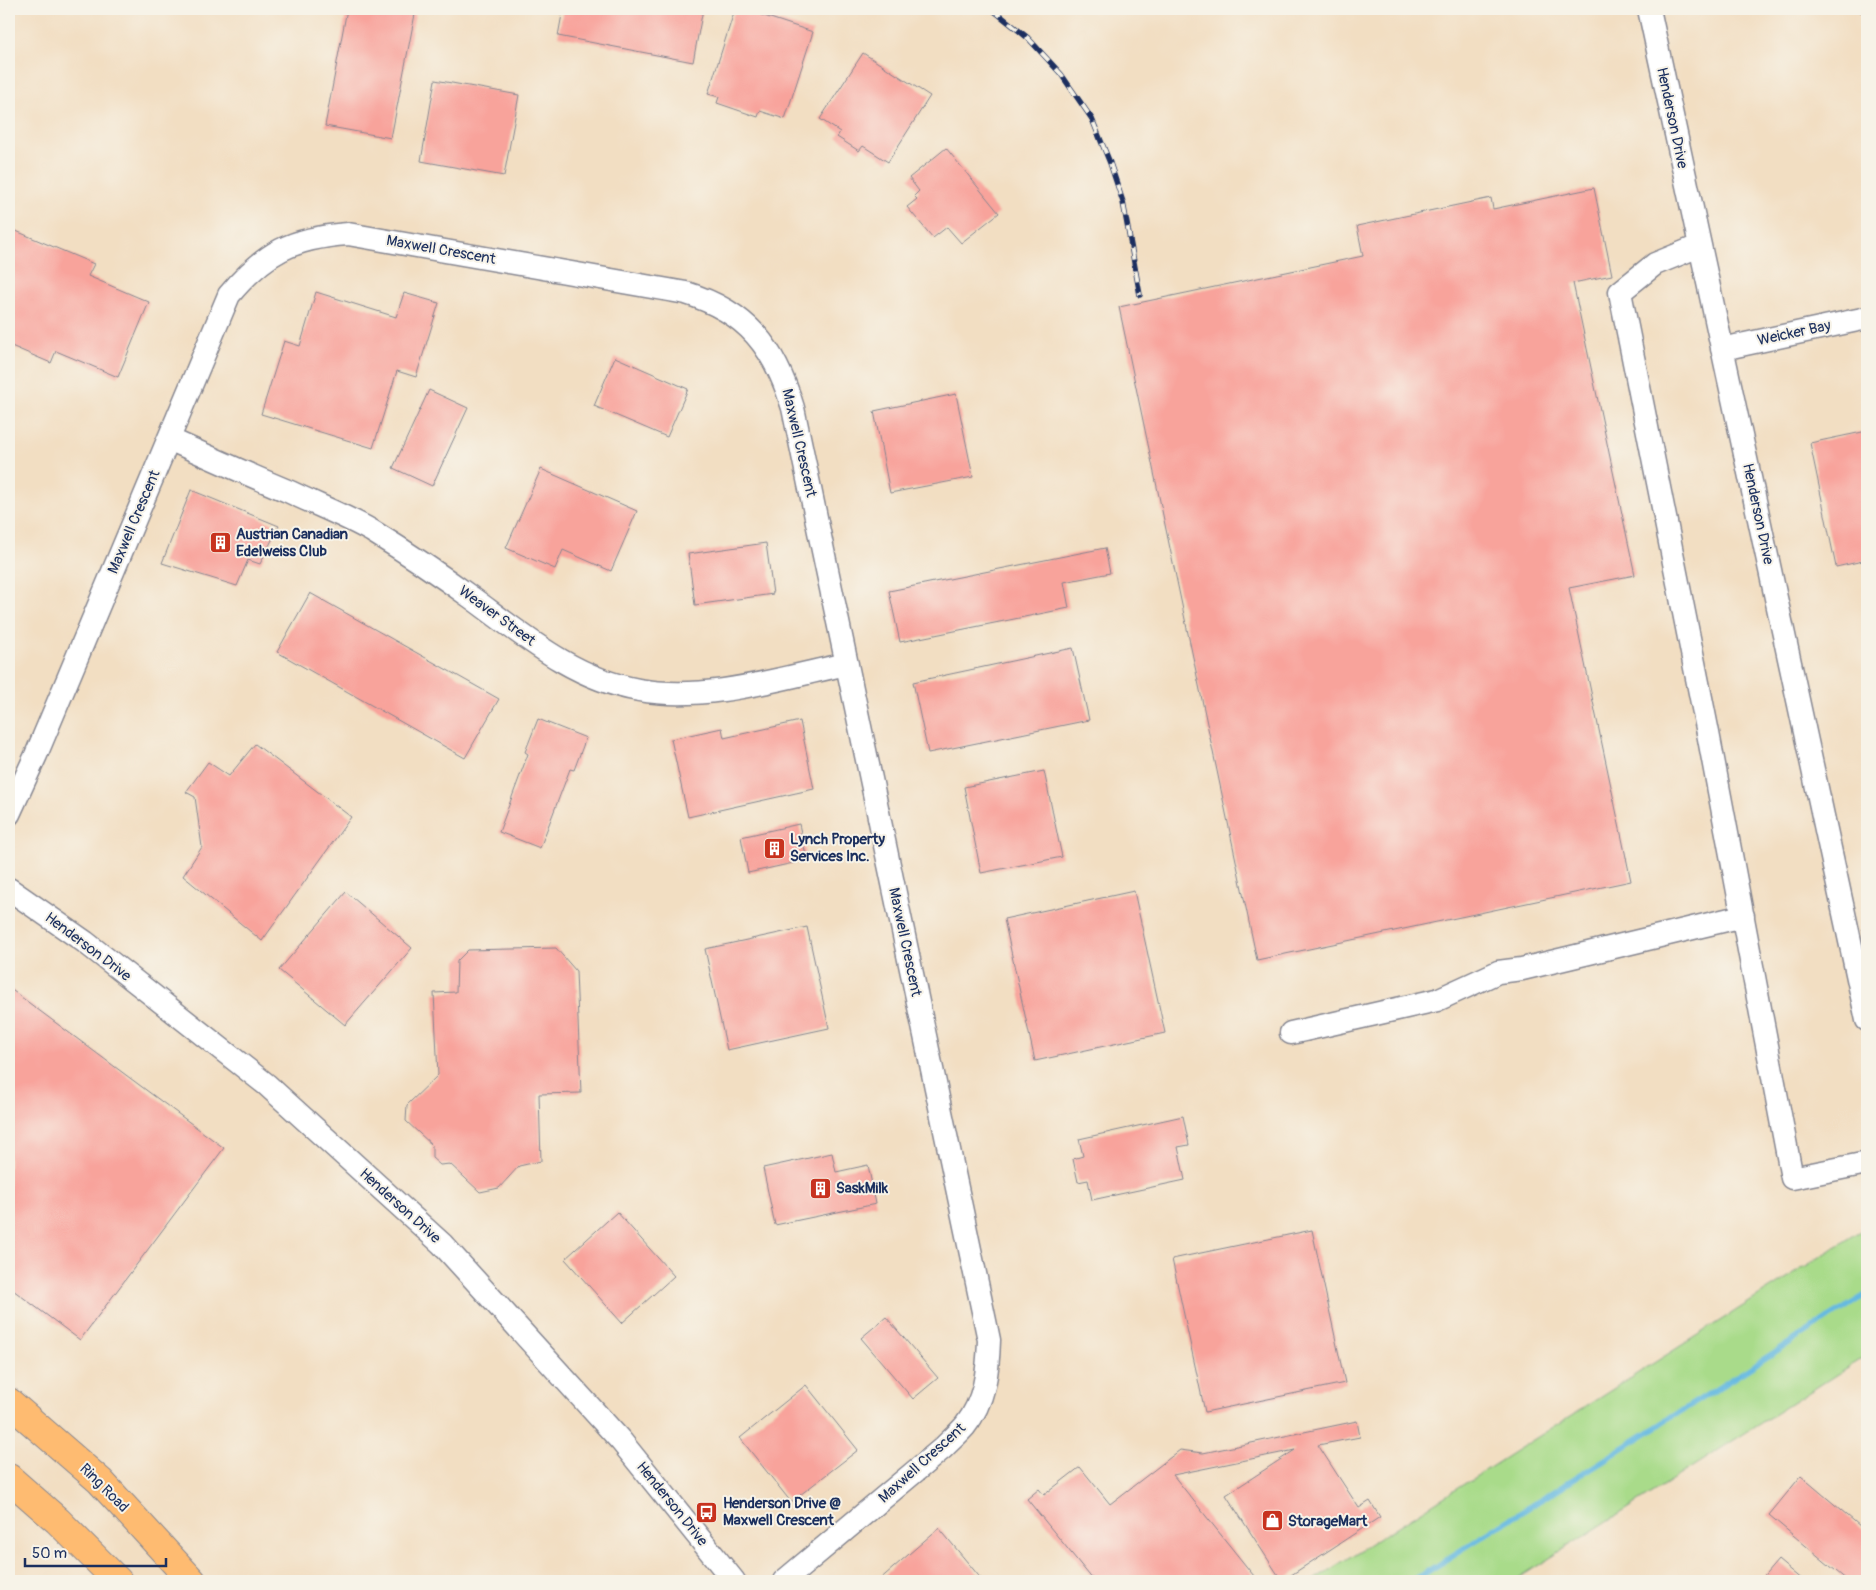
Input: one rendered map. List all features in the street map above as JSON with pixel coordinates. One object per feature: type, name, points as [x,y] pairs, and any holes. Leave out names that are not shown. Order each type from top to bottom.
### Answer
[{"type":"highway","name":"Ring Road","points":[[9,1402],[100,1482],[192,1581]]},
{"type":"highway","points":[[9,1478],[58,1520],[118,1581]]},
{"type":"street","name":"Henderson Drive","points":[[1649,9],[1867,1020]]},
{"type":"street","name":"Maxwell Crescent","points":[[9,814],[36,755],[229,295],[244,276],[258,264],[283,248],[308,239],[348,234],[686,293],[708,300],[726,310],[758,337],[770,354],[787,389],[793,408],[989,1340],[988,1371],[981,1399],[966,1425],[943,1448],[784,1581]]},
{"type":"street","points":[[1700,246],[1655,264],[1620,292],[1706,723],[1792,1178],[1867,1163]]},
{"type":"street","name":"Weicker Bay","points":[[1722,348],[1867,318]]},
{"type":"street","name":"Weaver Street","points":[[169,439],[336,512],[369,530],[433,569],[557,659],[584,674],[609,683],[639,690],[676,694],[713,692],[848,664]]},
{"type":"street","name":"Henderson Drive","points":[[9,889],[84,942],[266,1084],[442,1244],[621,1441],[734,1581]]},
{"type":"street","points":[[1291,1034],[1437,1000],[1498,972],[1522,969],[1743,916]]},
{"type":"green space","points":[[1867,1227],[1867,1355],[1514,1581],[1312,1581]]},
{"type":"building","points":[[347,9],[416,9],[391,138],[325,126]]},
{"type":"building","points":[[563,9],[703,9],[693,62],[558,36]]},
{"type":"building","points":[[735,9],[743,9],[813,32],[785,119],[760,111],[758,117],[717,103],[719,97],[708,94]]},
{"type":"building","points":[[863,53],[930,96],[888,162],[863,146],[859,151],[837,137],[840,132],[820,119]]},
{"type":"building","points":[[435,80],[519,95],[504,176],[421,161]]},
{"type":"building","points":[[946,148],[999,213],[961,243],[947,227],[933,238],[907,207],[917,199],[914,196],[919,191],[909,178]]},
{"type":"building","points":[[1594,188],[1612,275],[1573,283],[1635,575],[1569,588],[1631,881],[1257,960],[1119,307],[1363,256],[1357,226],[1491,198],[1493,209]]},
{"type":"building","points":[[9,228],[94,264],[88,276],[149,302],[118,377],[56,351],[51,363],[9,345]]},
{"type":"building","points":[[316,292],[396,317],[404,293],[439,303],[416,377],[397,371],[373,448],[261,414],[284,341],[300,346]]},
{"type":"building","points":[[615,357],[688,389],[667,437],[594,406]]},
{"type":"building","points":[[429,390],[468,408],[432,486],[393,468]]},
{"type":"building","points":[[956,394],[973,477],[890,493],[874,411]]},
{"type":"building","points":[[1867,431],[1867,560],[1836,567],[1810,443]]},
{"type":"building","points":[[541,469],[637,511],[611,571],[563,550],[555,569],[506,548]]},
{"type":"building","name":"Austrian Canadian Edelweiss Club","points":[[191,490],[279,526],[260,564],[248,560],[237,586],[162,563]]},
{"type":"building","points":[[766,543],[773,594],[695,605],[688,554]]},
{"type":"building","points":[[1105,548],[1110,573],[1064,582],[1069,608],[900,642],[889,591]]},
{"type":"building","points":[[310,593],[499,699],[465,758],[277,652]]},
{"type":"building","points":[[1073,648],[1089,720],[928,753],[913,682]]},
{"type":"building","points":[[538,719],[586,738],[574,770],[570,769],[540,848],[499,832],[528,754],[525,752]]},
{"type":"building","points":[[800,721],[814,789],[688,817],[671,739],[722,728],[724,738]]},
{"type":"building","points":[[255,744],[351,817],[262,941],[183,876],[202,847],[195,797],[186,792],[208,762],[229,776]]},
{"type":"building","points":[[1044,771],[1062,857],[981,873],[964,787]]},
{"type":"building","name":"Lynch Property Services Inc.","points":[[799,824],[807,860],[748,873],[741,837]]},
{"type":"building","points":[[1134,891],[1165,1033],[1035,1061],[1004,919]]},
{"type":"building","points":[[346,892],[412,948],[345,1025],[279,970]]},
{"type":"building","points":[[807,927],[829,1028],[727,1050],[705,949]]},
{"type":"building","points":[[556,948],[576,971],[581,1093],[539,1094],[541,1161],[519,1166],[499,1188],[480,1192],[450,1164],[440,1165],[432,1158],[432,1145],[406,1121],[407,1105],[438,1075],[434,993],[456,992],[457,961],[468,950]]},
{"type":"building","points":[[9,988],[224,1148],[80,1340],[9,1287]]},
{"type":"building","points":[[1183,1116],[1189,1145],[1178,1147],[1185,1180],[1092,1200],[1088,1180],[1078,1182],[1073,1159],[1083,1156],[1079,1139]]},
{"type":"building","name":"SaskMilk","points":[[832,1153],[836,1172],[868,1165],[876,1204],[775,1225],[763,1168]]},
{"type":"building","points":[[617,1212],[674,1276],[622,1323],[565,1259]]},
{"type":"building","points":[[1312,1230],[1345,1383],[1205,1412],[1172,1259]]},
{"type":"building","points":[[886,1317],[938,1378],[913,1399],[861,1338]]},
{"type":"building","points":[[806,1385],[858,1450],[791,1502],[740,1438]]},
{"type":"building","points":[[1357,1421],[1360,1437],[1318,1445],[1359,1508],[1370,1501],[1380,1517],[1282,1581],[1226,1495],[1295,1450],[1173,1475],[1258,1581],[1094,1581],[1027,1499],[1039,1489],[1044,1495],[1080,1467],[1110,1504],[1180,1450],[1203,1453]]},
{"type":"building","points":[[1801,1476],[1867,1532],[1867,1581],[1848,1581],[1769,1515]]},
{"type":"building","points":[[939,1528],[983,1581],[878,1581]]},
{"type":"building","points":[[1778,1560],[1803,1581],[1760,1581]]},
{"type":"waterway","points":[[1412,1581],[1867,1294]]},
{"type":"railway","points":[[992,9],[1028,38],[1061,74],[1092,119],[1123,202],[1140,295]]},
{"type":"railway","points":[[1859,9],[1867,11]]},
{"type":"place","name":"Austrian Canadian Edelweiss Club","points":[[220,543]]},
{"type":"place","name":"Lynch Property Services Inc.","points":[[774,848]]},
{"type":"place","name":"SaskMilk","points":[[820,1188]]},
{"type":"place","name":"Henderson Drive @ Maxwell Crescent","points":[[707,1512]]},
{"type":"place","name":"StorageMart","points":[[1272,1521]]}]
